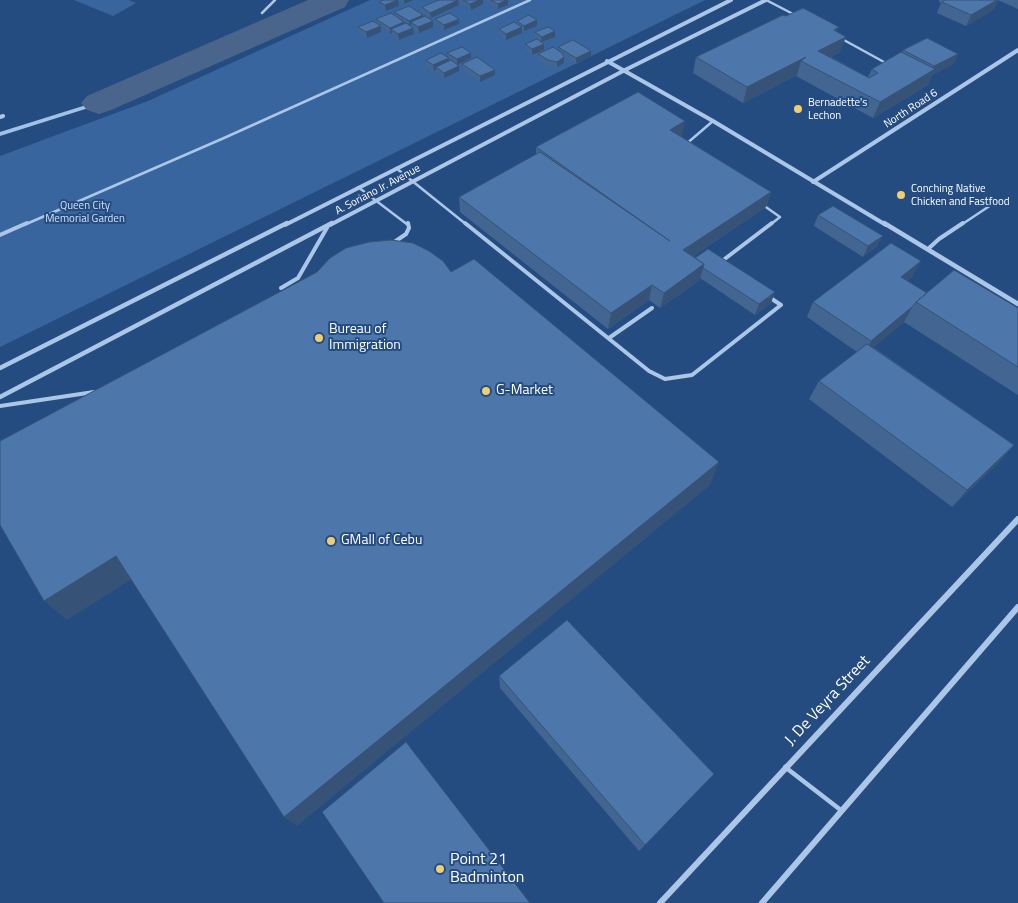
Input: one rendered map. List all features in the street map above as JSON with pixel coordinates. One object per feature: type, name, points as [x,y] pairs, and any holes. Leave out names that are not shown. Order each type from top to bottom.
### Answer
[{"type":"street","name":"A. Soriano Jr. Avenue","points":[[0,368],[731,0]]},
{"type":"street","name":"A. Soriano Jr. Avenue","points":[[0,397],[625,70],[766,0]]},
{"type":"street","name":"North Road 6","points":[[813,182],[1018,50]]},
{"type":"street","points":[[607,61],[713,120],[1018,304]]},
{"type":"street","name":"J. De Veyra Street","points":[[660,903],[784,767],[1018,520]]},
{"type":"street","points":[[762,903],[1018,607]]},
{"type":"lane","points":[[262,13],[275,0]]},
{"type":"lane","points":[[0,235],[224,138],[530,0]]},
{"type":"lane","points":[[766,0],[800,18]]},
{"type":"lane","points":[[834,35],[884,62]]},
{"type":"lane","points":[[680,148],[713,120]]},
{"type":"lane","points":[[396,168],[649,371],[665,380],[692,375],[781,305],[766,295]]},
{"type":"lane","points":[[358,187],[408,222],[410,228],[406,234],[386,248]]},
{"type":"lane","points":[[728,268],[720,263],[780,216],[762,204]]},
{"type":"lane","points":[[928,249],[939,239],[990,205]]},
{"type":"lane","points":[[281,288],[298,278],[328,226]]},
{"type":"lane","points":[[609,338],[652,308]]},
{"type":"lane","points":[[0,406],[97,392]]},
{"type":"lane","points":[[784,767],[842,811]]},
{"type":"green space","points":[[74,0],[129,0],[136,3],[113,16]]},
{"type":"green space","name":"Queen City Memorial Garden","points":[[370,0],[705,0],[0,347],[0,156],[148,101]]},
{"type":"building","points":[[383,0],[398,0],[385,5],[379,2]]},
{"type":"building","points":[[439,0],[458,0],[430,13],[422,7]]},
{"type":"building","points":[[463,0],[480,0],[470,4]]},
{"type":"building","points":[[491,0],[506,0],[498,4]]},
{"type":"building","points":[[945,0],[997,0],[971,15],[942,2]]},
{"type":"building","points":[[409,6],[423,15],[409,21],[394,12]]},
{"type":"building","points":[[803,8],[839,27],[834,30],[846,37],[818,51],[869,78],[878,73],[872,69],[901,52],[935,69],[880,102],[801,61],[806,57],[747,87],[696,57],[783,15],[786,16]]},
{"type":"building","points":[[391,13],[404,22],[390,28],[376,19]]},
{"type":"building","points":[[450,13],[459,19],[444,25],[435,19]]},
{"type":"building","points":[[529,15],[537,20],[524,26],[517,21]]},
{"type":"building","points":[[425,16],[433,21],[418,27],[411,22]]},
{"type":"building","points":[[373,21],[381,26],[366,32],[358,27]]},
{"type":"building","points":[[514,22],[522,27],[506,34],[499,29]]},
{"type":"building","points":[[406,23],[413,28],[398,34],[391,29]]},
{"type":"building","points":[[548,27],[555,31],[542,37],[535,32]]},
{"type":"building","points":[[927,38],[958,54],[934,66],[903,50]]},
{"type":"building","points":[[537,39],[544,44],[532,49],[525,44]]},
{"type":"building","points":[[573,40],[591,51],[576,58],[558,47]]},
{"type":"building","points":[[462,47],[471,53],[457,59],[447,53]]},
{"type":"building","points":[[553,47],[562,53],[564,57],[557,62],[548,60],[538,54]]},
{"type":"building","points":[[441,53],[449,58],[433,65],[426,60]]},
{"type":"building","points":[[477,57],[495,70],[480,76],[462,64]]},
{"type":"building","points":[[451,60],[459,66],[444,73],[436,67]]},
{"type":"building","points":[[638,92],[685,121],[670,130],[771,192],[683,250],[704,264],[664,293],[652,285],[611,313],[459,197],[540,152],[670,241],[536,147]]},
{"type":"building","points":[[833,206],[883,236],[868,246],[818,215]]},
{"type":"building","name":"GMall of Cebu","points":[[391,240],[413,243],[429,251],[443,261],[451,272],[474,259],[719,462],[284,817],[116,556],[44,601],[0,525],[0,441],[317,272],[330,258],[346,248],[369,242]]},
{"type":"building","points":[[891,243],[921,261],[901,277],[927,293],[871,341],[813,302]]},
{"type":"building","points":[[708,249],[775,292],[759,304],[703,268],[704,264],[695,258]]},
{"type":"building","points":[[954,270],[1018,308],[1018,367],[916,302]]},
{"type":"building","points":[[867,344],[1014,445],[967,490],[819,381]]},
{"type":"building","points":[[567,620],[714,774],[645,845],[499,676]]},
{"type":"building","points":[[406,742],[530,903],[384,903],[322,812]]},
{"type":"waterway","points":[[99,103],[334,0]]},
{"type":"waterway","points":[[0,134],[99,103]]},
{"type":"place","name":"Bernadette's Lechon","points":[[798,109]]},
{"type":"place","name":"Conching Native Chicken and Fastfood","points":[[901,195]]},
{"type":"place","name":"Bureau of Immigration","points":[[319,338]]},
{"type":"place","name":"G-Market","points":[[486,391]]},
{"type":"place","name":"GMall of Cebu","points":[[331,541]]},
{"type":"place","name":"Point 21 Badminton","points":[[440,869]]}]
